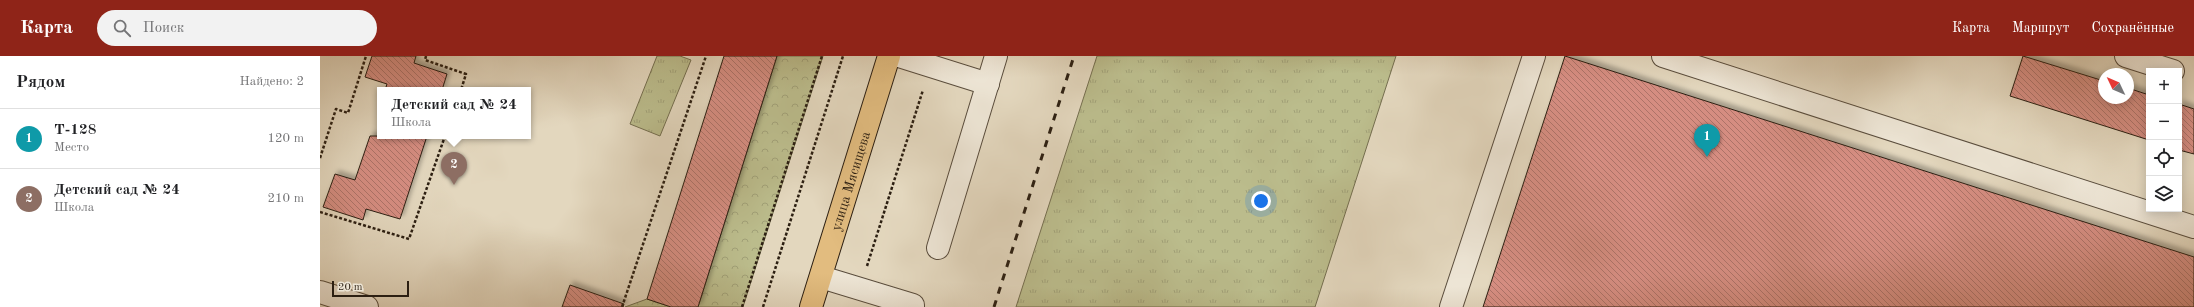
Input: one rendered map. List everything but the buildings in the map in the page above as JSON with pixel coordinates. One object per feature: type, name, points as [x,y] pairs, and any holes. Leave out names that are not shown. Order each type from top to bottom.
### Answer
[{"type":"main road","name":"улица Мясищева","points":[[812,307],[889,56]]},
{"type":"street","points":[[899,56],[988,84]]},
{"type":"street","points":[[938,248],[996,56]]},
{"type":"street","points":[[1451,307],[1534,56]]},
{"type":"street","points":[[1663,56],[2194,227]]},
{"type":"street","points":[[2126,56],[2164,68]]},
{"type":"street","points":[[821,277],[913,305],[913,307]]},
{"type":"street","points":[[320,292],[367,307]]},
{"type":"path","points":[[320,158],[336,109],[348,113],[366,56]]},
{"type":"path","points":[[426,56],[425,60],[466,74],[462,87]]},
{"type":"path","points":[[622,307],[706,56]]},
{"type":"path","points":[[742,307],[822,56]]},
{"type":"path","points":[[763,307],[843,56]]},
{"type":"path","points":[[860,289],[931,66]]},
{"type":"path","points":[[320,212],[409,239],[444,139]]},
{"type":"green space","points":[[657,56],[680,56],[691,60],[660,136],[630,124]]},
{"type":"green space","points":[[777,56],[823,56],[743,307],[698,307]]},
{"type":"green space","points":[[1097,56],[1396,56],[1315,307],[1016,307]]},
{"type":"green space","points":[[647,299],[671,307],[625,307]]},
{"type":"railway","points":[[994,307],[1074,56]]},
{"type":"place","name":"Т-128","points":[[1707,157]]},
{"type":"place","name":"Детский сад № 24","points":[[454,185]]}]
